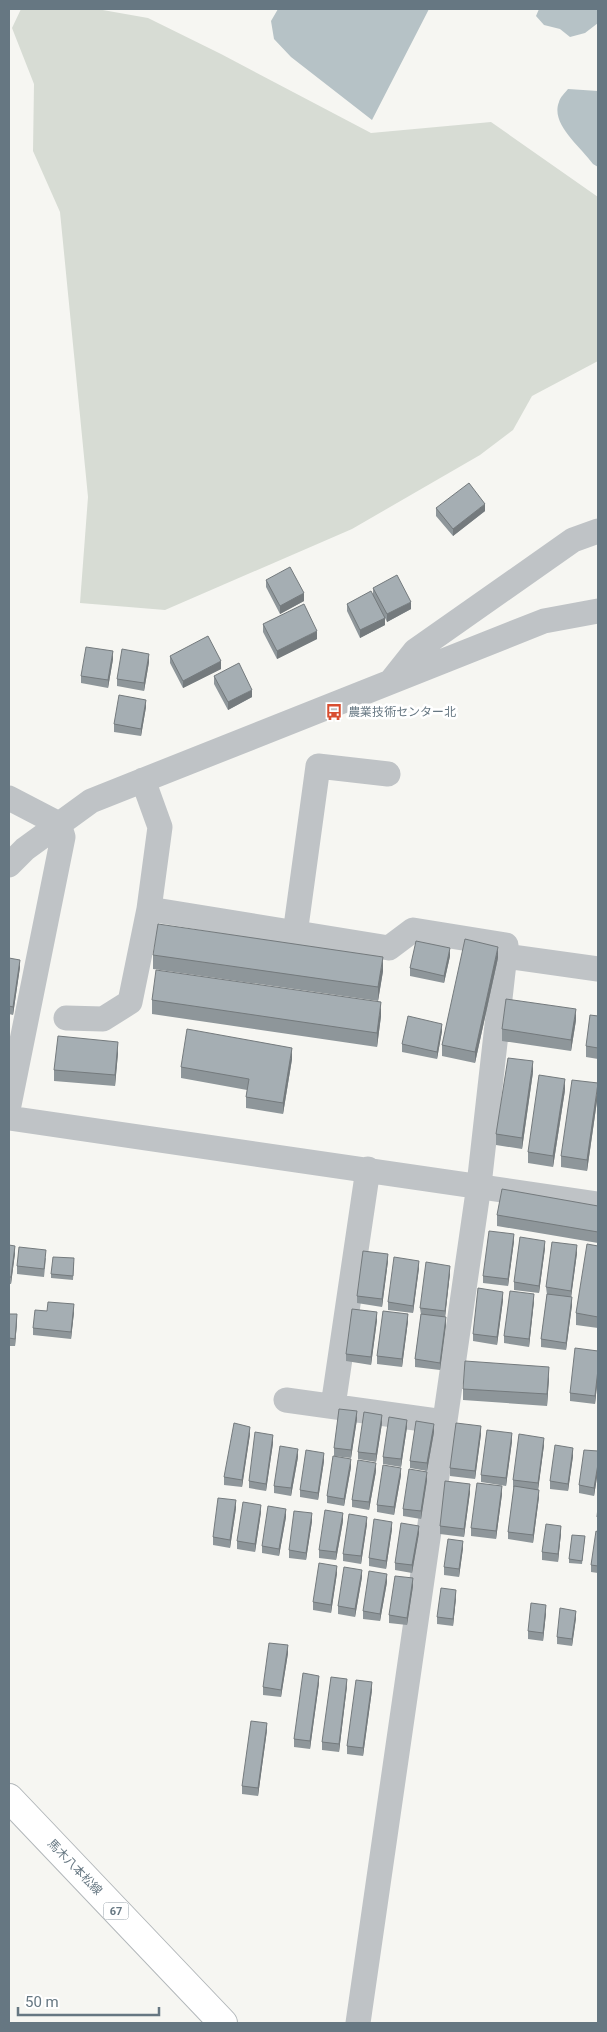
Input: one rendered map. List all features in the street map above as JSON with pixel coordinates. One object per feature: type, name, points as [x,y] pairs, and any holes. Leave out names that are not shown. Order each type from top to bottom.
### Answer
[{"type":"main road","name":"馬木八本松線","points":[[9,1798],[223,2023]]},
{"type":"street","points":[[391,682],[415,651],[573,540],[598,531]]},
{"type":"street","points":[[9,865],[25,848],[91,801],[544,621],[598,611]]},
{"type":"street","points":[[295,934],[318,766],[388,774]]},
{"type":"street","points":[[66,1018],[103,1019],[130,1002],[149,909],[160,827],[143,780]]},
{"type":"street","points":[[9,798],[59,824],[63,837],[9,1105]]},
{"type":"street","points":[[149,909],[389,948],[413,930],[506,945],[479,1185],[358,2023]]},
{"type":"street","points":[[505,956],[598,968]]},
{"type":"street","points":[[9,1118],[479,1185],[598,1204]]},
{"type":"street","points":[[333,1406],[368,1169]]},
{"type":"street","points":[[286,1400],[444,1422]]},
{"type":"shaded area","points":[[21,9],[97,9],[148,18],[371,133],[491,122],[598,197],[598,361],[532,396],[513,430],[480,455],[352,529],[165,610],[80,603],[88,497],[60,212],[33,151],[34,84],[12,28]]},
{"type":"shaded area","points":[[278,9],[429,9],[372,120],[291,57],[274,39],[271,21]]},
{"type":"shaded area","points":[[539,9],[598,9],[598,23],[585,33],[570,37],[560,29],[544,25],[536,16]]},
{"type":"shaded area","points":[[568,89],[598,91],[598,167],[593,164],[568,135],[559,119],[557,110],[560,100]]},
{"type":"building","points":[[469,483],[485,504],[453,529],[436,508]]},
{"type":"building","points":[[290,567],[304,593],[280,606],[266,580]]},
{"type":"building","points":[[397,575],[411,602],[387,614],[373,588]]},
{"type":"building","points":[[371,591],[385,618],[360,630],[347,604]]},
{"type":"building","points":[[304,604],[317,631],[277,651],[263,624]]},
{"type":"building","points":[[208,636],[221,661],[183,681],[170,656]]},
{"type":"building","points":[[86,647],[113,651],[108,680],[81,676]]},
{"type":"building","points":[[122,649],[149,654],[144,683],[117,679]]},
{"type":"building","points":[[239,663],[252,690],[228,702],[214,676]]},
{"type":"building","points":[[119,695],[146,700],[141,729],[114,724]]},
{"type":"building","points":[[158,924],[383,957],[378,987],[153,955]]},
{"type":"building","points":[[465,939],[498,947],[475,1052],[442,1045]]},
{"type":"building","points":[[416,941],[450,948],[444,976],[410,968]]},
{"type":"building","points":[[9,958],[20,960],[13,1007],[9,1006]]},
{"type":"building","points":[[156,970],[381,1002],[377,1033],[152,1000]]},
{"type":"building","points":[[506,999],[576,1009],[571,1040],[502,1029]]},
{"type":"building","points":[[590,1015],[598,1016],[598,1048],[586,1046]]},
{"type":"building","points":[[408,1016],[442,1024],[437,1052],[402,1044]]},
{"type":"building","points":[[187,1029],[292,1048],[283,1103],[246,1097],[249,1079],[181,1067]]},
{"type":"building","points":[[58,1036],[118,1042],[115,1075],[54,1070]]},
{"type":"building","points":[[508,1058],[533,1061],[522,1138],[496,1134]]},
{"type":"building","points":[[539,1075],[565,1079],[553,1156],[528,1152]]},
{"type":"building","points":[[572,1080],[598,1083],[587,1160],[561,1156]]},
{"type":"building","points":[[502,1189],[598,1206],[598,1232],[497,1215]]},
{"type":"building","points":[[489,1231],[514,1234],[508,1279],[483,1276]]},
{"type":"building","points":[[520,1237],[545,1241],[539,1286],[514,1282]]},
{"type":"building","points":[[552,1242],[577,1245],[571,1291],[546,1287]]},
{"type":"building","points":[[587,1244],[598,1246],[598,1317],[576,1313]]},
{"type":"building","points":[[9,1245],[15,1246],[11,1277],[9,1277]]},
{"type":"building","points":[[19,1247],[46,1250],[44,1269],[17,1266]]},
{"type":"building","points":[[363,1251],[388,1254],[382,1299],[357,1296]]},
{"type":"building","points":[[53,1257],[74,1258],[73,1276],[51,1274]]},
{"type":"building","points":[[394,1257],[419,1261],[413,1306],[388,1302]]},
{"type":"building","points":[[426,1262],[450,1266],[445,1311],[420,1308]]},
{"type":"building","points":[[478,1288],[503,1292],[497,1337],[473,1334]]},
{"type":"building","points":[[510,1291],[534,1294],[529,1339],[504,1336]]},
{"type":"building","points":[[547,1294],[572,1297],[566,1343],[541,1339]]},
{"type":"building","points":[[48,1302],[74,1304],[71,1332],[33,1328],[35,1310],[47,1311]]},
{"type":"building","points":[[352,1309],[377,1312],[371,1357],[346,1354]]},
{"type":"building","points":[[383,1311],[408,1314],[402,1359],[377,1356]]},
{"type":"building","points":[[9,1314],[17,1314],[15,1339],[9,1338]]},
{"type":"building","points":[[421,1314],[446,1317],[440,1363],[415,1359]]},
{"type":"building","points":[[575,1348],[598,1351],[595,1396],[570,1393]]},
{"type":"building","points":[[465,1361],[549,1367],[547,1394],[463,1389]]},
{"type":"building","points":[[339,1409],[357,1411],[351,1450],[334,1448]]},
{"type":"building","points":[[364,1412],[382,1415],[376,1454],[358,1452]]},
{"type":"building","points":[[389,1417],[407,1420],[401,1459],[383,1457]]},
{"type":"building","points":[[416,1421],[434,1424],[427,1463],[410,1461]]},
{"type":"building","points":[[234,1423],[250,1427],[242,1480],[224,1477]]},
{"type":"building","points":[[456,1423],[481,1426],[475,1471],[450,1468]]},
{"type":"building","points":[[487,1430],[512,1433],[506,1478],[481,1475]]},
{"type":"building","points":[[255,1432],[273,1435],[266,1484],[249,1481]]},
{"type":"building","points":[[519,1434],[544,1438],[538,1483],[513,1480]]},
{"type":"building","points":[[555,1445],[573,1448],[568,1484],[550,1481]]},
{"type":"building","points":[[280,1446],[298,1449],[291,1488],[274,1486]]},
{"type":"building","points":[[306,1450],[324,1453],[318,1493],[300,1490]]},
{"type":"building","points":[[584,1450],[598,1451],[594,1488],[579,1485]]},
{"type":"building","points":[[333,1456],[351,1459],[344,1499],[327,1496]]},
{"type":"building","points":[[358,1460],[376,1463],[369,1502],[352,1500]]},
{"type":"building","points":[[383,1465],[401,1468],[394,1507],[377,1505]]},
{"type":"building","points":[[409,1469],[427,1472],[421,1511],[403,1509]]},
{"type":"building","points":[[445,1481],[470,1484],[464,1529],[440,1526]]},
{"type":"building","points":[[477,1483],[502,1486],[496,1531],[471,1528]]},
{"type":"building","points":[[514,1486],[539,1490],[533,1535],[508,1532]]},
{"type":"building","points":[[218,1498],[236,1500],[230,1540],[213,1537]]},
{"type":"building","points":[[243,1502],[261,1505],[255,1544],[237,1541]]},
{"type":"building","points":[[268,1506],[286,1509],[279,1549],[262,1546]]},
{"type":"building","points":[[325,1510],[343,1513],[336,1552],[319,1550]]},
{"type":"building","points":[[294,1511],[312,1513],[306,1553],[289,1550]]},
{"type":"building","points":[[349,1514],[367,1517],[361,1556],[343,1554]]},
{"type":"building","points":[[374,1519],[392,1522],[386,1561],[369,1558]]},
{"type":"building","points":[[401,1523],[419,1526],[412,1565],[395,1563]]},
{"type":"building","points":[[546,1524],[561,1526],[558,1554],[542,1552]]},
{"type":"building","points":[[596,1531],[598,1532],[598,1566],[591,1565]]},
{"type":"building","points":[[572,1535],[585,1536],[582,1561],[569,1559]]},
{"type":"building","points":[[448,1539],[463,1541],[459,1569],[444,1567]]},
{"type":"building","points":[[319,1563],[337,1566],[331,1605],[313,1602]]},
{"type":"building","points":[[344,1567],[362,1570],[355,1609],[338,1606]]},
{"type":"building","points":[[369,1571],[387,1574],[380,1614],[363,1611]]},
{"type":"building","points":[[395,1576],[413,1578],[407,1618],[389,1615]]},
{"type":"building","points":[[441,1588],[456,1590],[453,1619],[437,1617]]},
{"type":"building","points":[[531,1603],[546,1605],[543,1633],[528,1631]]},
{"type":"building","points":[[560,1608],[576,1611],[572,1639],[557,1637]]},
{"type":"building","points":[[269,1643],[288,1645],[281,1690],[263,1687]]},
{"type":"building","points":[[303,1673],[319,1676],[310,1741],[294,1739]]},
{"type":"building","points":[[331,1677],[347,1679],[339,1744],[322,1742]]},
{"type":"building","points":[[356,1680],[372,1682],[363,1748],[347,1746]]},
{"type":"building","points":[[251,1721],[267,1723],[258,1788],[242,1786]]},
{"type":"place","name":"農業技術センター北","points":[[334,712]]}]
